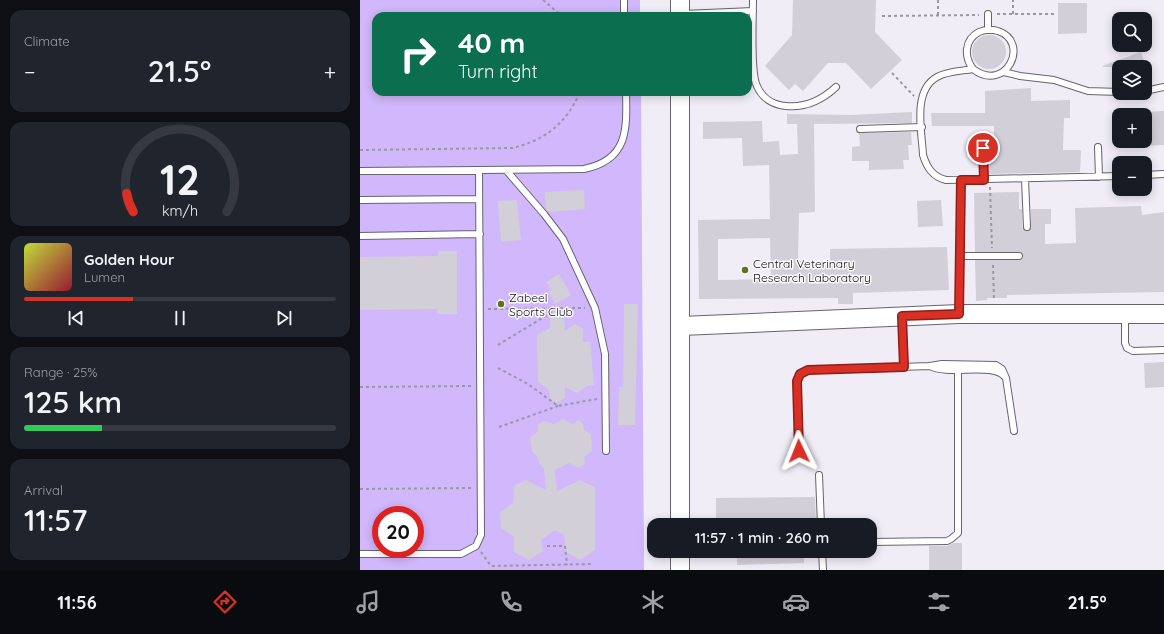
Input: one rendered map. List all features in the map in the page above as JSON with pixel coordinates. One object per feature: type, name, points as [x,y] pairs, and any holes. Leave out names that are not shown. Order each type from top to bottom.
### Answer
[{"type":"street","points":[[680,96],[680,518]]},
{"type":"street","points":[[681,326],[959,314],[1164,314]]},
{"type":"street","points":[[680,558],[680,570]]},
{"type":"lane","points":[[624,0],[624,12]]},
{"type":"lane","points":[[680,10],[753,11],[753,0]]},
{"type":"lane","points":[[988,14],[988,30]]},
{"type":"lane","points":[[1004,72],[1012,61],[1013,48],[1011,42],[1002,32],[988,30],[976,34],[968,45],[967,58],[973,69],[979,74],[992,76],[1004,72],[1020,76],[1054,80],[1088,91],[1112,92]]},
{"type":"lane","points":[[752,49],[754,79],[761,94],[767,99],[781,106],[800,106],[820,100],[836,87]]},
{"type":"lane","points":[[973,69],[937,77],[924,90],[921,102],[923,155],[929,169],[939,179],[984,180],[1112,176]]},
{"type":"lane","points":[[1152,90],[1164,87]]},
{"type":"lane","points":[[360,171],[584,169],[603,163],[612,157],[624,140],[627,120],[626,96]]},
{"type":"lane","points":[[860,129],[922,127]]},
{"type":"lane","points":[[1098,147],[1099,177]]},
{"type":"lane","points":[[983,148],[984,180]]},
{"type":"lane","points":[[360,554],[456,555],[467,552],[476,546],[482,530],[479,170]]},
{"type":"lane","points":[[506,170],[544,214],[563,239],[595,308],[605,354],[606,451]]},
{"type":"lane","points":[[1152,175],[1164,174]]},
{"type":"lane","points":[[1025,179],[1027,227]]},
{"type":"lane","points":[[959,314],[961,180]]},
{"type":"lane","points":[[360,200],[479,199]]},
{"type":"lane","points":[[360,236],[480,234]]},
{"type":"lane","points":[[960,256],[1019,256]]},
{"type":"lane","points":[[1125,314],[1125,343],[1127,348],[1132,351],[1164,350]]},
{"type":"lane","points":[[902,316],[904,367]]},
{"type":"lane","points":[[799,451],[797,381],[800,374],[808,370],[930,366],[942,364],[996,365],[1002,369],[1006,378],[1014,431]]},
{"type":"lane","points":[[930,366],[942,370],[995,371],[999,372],[1006,378]]},
{"type":"lane","points":[[877,542],[947,541],[951,540],[958,533],[958,371]]},
{"type":"lane","points":[[820,475],[821,518]]},
{"type":"lane","points":[[822,558],[823,570]]},
{"type":"path","points":[[543,0],[557,12]]},
{"type":"path","points":[[938,0],[938,15]]},
{"type":"path","points":[[1013,0],[1013,14]]},
{"type":"path","points":[[882,16],[1056,14]]},
{"type":"path","points":[[892,73],[921,102]]},
{"type":"path","points":[[360,150],[512,148],[523,146],[534,142],[554,129],[570,111],[578,96]]},
{"type":"path","points":[[480,309],[595,308]]},
{"type":"path","points":[[498,345],[556,309]]},
{"type":"path","points":[[498,368],[528,384],[558,406]]},
{"type":"path","points":[[360,387],[481,386]]},
{"type":"path","points":[[499,427],[558,406],[606,398]]},
{"type":"path","points":[[360,489],[482,487]]},
{"type":"path","points":[[476,546],[491,566],[593,564]]},
{"type":"path","points":[[547,546],[565,546],[567,565]]},
{"type":"shaded area","name":"Zabeel Sports Club","points":[[360,0],[640,0],[640,12],[372,12],[372,96],[641,96],[644,570],[360,570]]},
{"type":"building","points":[[793,0],[876,0],[875,32],[902,60],[871,89],[846,63],[828,63],[803,91],[795,84],[789,90],[765,66],[792,35]]},
{"type":"building","points":[[1058,3],[1087,3],[1087,33],[1058,34]]},
{"type":"building","points":[[989,35],[1001,40],[1006,52],[1001,64],[989,69],[977,64],[972,52],[977,40]]},
{"type":"building","points":[[1141,52],[1144,60],[1119,60]]},
{"type":"building","points":[[1112,62],[1112,67],[1102,66]]},
{"type":"building","points":[[1031,88],[1031,101],[1070,100],[1070,118],[1064,118],[1063,150],[1081,150],[1080,172],[989,174],[988,151],[994,151],[994,126],[932,126],[931,113],[985,113],[985,91]]},
{"type":"building","points":[[1164,111],[1164,145],[1152,146],[1152,112]]},
{"type":"building","points":[[912,112],[912,123],[814,124],[815,212],[799,213],[798,261],[830,261],[830,249],[947,247],[949,290],[853,293],[853,304],[838,304],[838,298],[699,299],[698,220],[770,219],[769,165],[743,166],[742,138],[703,139],[703,122],[762,121],[763,142],[779,141],[780,155],[798,154],[797,124],[787,124],[787,114],[851,115]],"holes":[[[770,238],[771,279],[718,280],[718,239]]]},
{"type":"building","points":[[911,132],[912,145],[908,145],[909,160],[903,160],[904,169],[869,170],[869,161],[852,161],[852,147],[860,146],[859,133]]},
{"type":"building","points":[[584,190],[585,209],[548,212],[546,209],[545,192]]},
{"type":"building","points":[[1019,192],[1019,209],[1022,209],[1022,227],[1025,231],[1031,229],[1031,209],[1051,209],[1051,224],[1045,224],[1045,244],[1076,243],[1075,208],[1141,206],[1142,215],[1164,212],[1164,292],[1007,295],[1007,298],[987,298],[987,300],[976,301],[975,260],[1019,260],[1023,259],[1023,256],[1019,252],[975,252],[974,193]]},
{"type":"building","points":[[517,200],[521,240],[501,242],[498,201]]},
{"type":"building","points":[[941,200],[943,226],[918,227],[917,201]]},
{"type":"building","points":[[438,251],[457,251],[457,314],[437,314],[437,309],[360,310],[360,257],[438,256]]},
{"type":"building","points":[[559,274],[571,295],[555,304],[548,291],[551,290],[546,282]]},
{"type":"building","points":[[624,304],[638,304],[635,425],[618,425],[619,387],[623,387]]},
{"type":"building","points":[[557,313],[564,318],[565,331],[575,324],[583,329],[583,342],[590,342],[594,385],[587,386],[577,393],[565,387],[565,398],[557,403],[549,399],[550,394],[548,389],[538,382],[537,335],[550,328],[550,317]]},
{"type":"building","points":[[1164,362],[1164,387],[1145,388],[1144,363]]},
{"type":"building","points":[[563,419],[573,424],[578,420],[583,424],[584,430],[591,434],[592,451],[584,457],[585,464],[578,468],[569,463],[555,470],[557,491],[580,480],[595,487],[595,550],[580,560],[566,552],[564,535],[555,530],[541,540],[543,551],[529,560],[514,552],[514,537],[501,528],[500,512],[513,503],[514,486],[526,480],[546,490],[544,468],[539,464],[537,456],[532,452],[530,438],[538,431],[538,424],[544,421],[554,424]]},
{"type":"building","points":[[815,497],[816,518],[716,518],[716,498]]},
{"type":"building","points":[[953,543],[962,543],[962,570],[929,570],[929,546],[947,546]]},
{"type":"building","points":[[737,558],[804,558],[804,563],[737,565]]},
{"type":"place","name":"Central Veterinary Research Laboratory","points":[[745,270]]},
{"type":"place","name":"Zabeel Sports Club","points":[[501,304]]},
{"type":"route","points":[[799,451],[797,381],[800,374],[808,370],[904,367],[902,316],[959,314],[961,180],[984,180],[983,148]]}]
